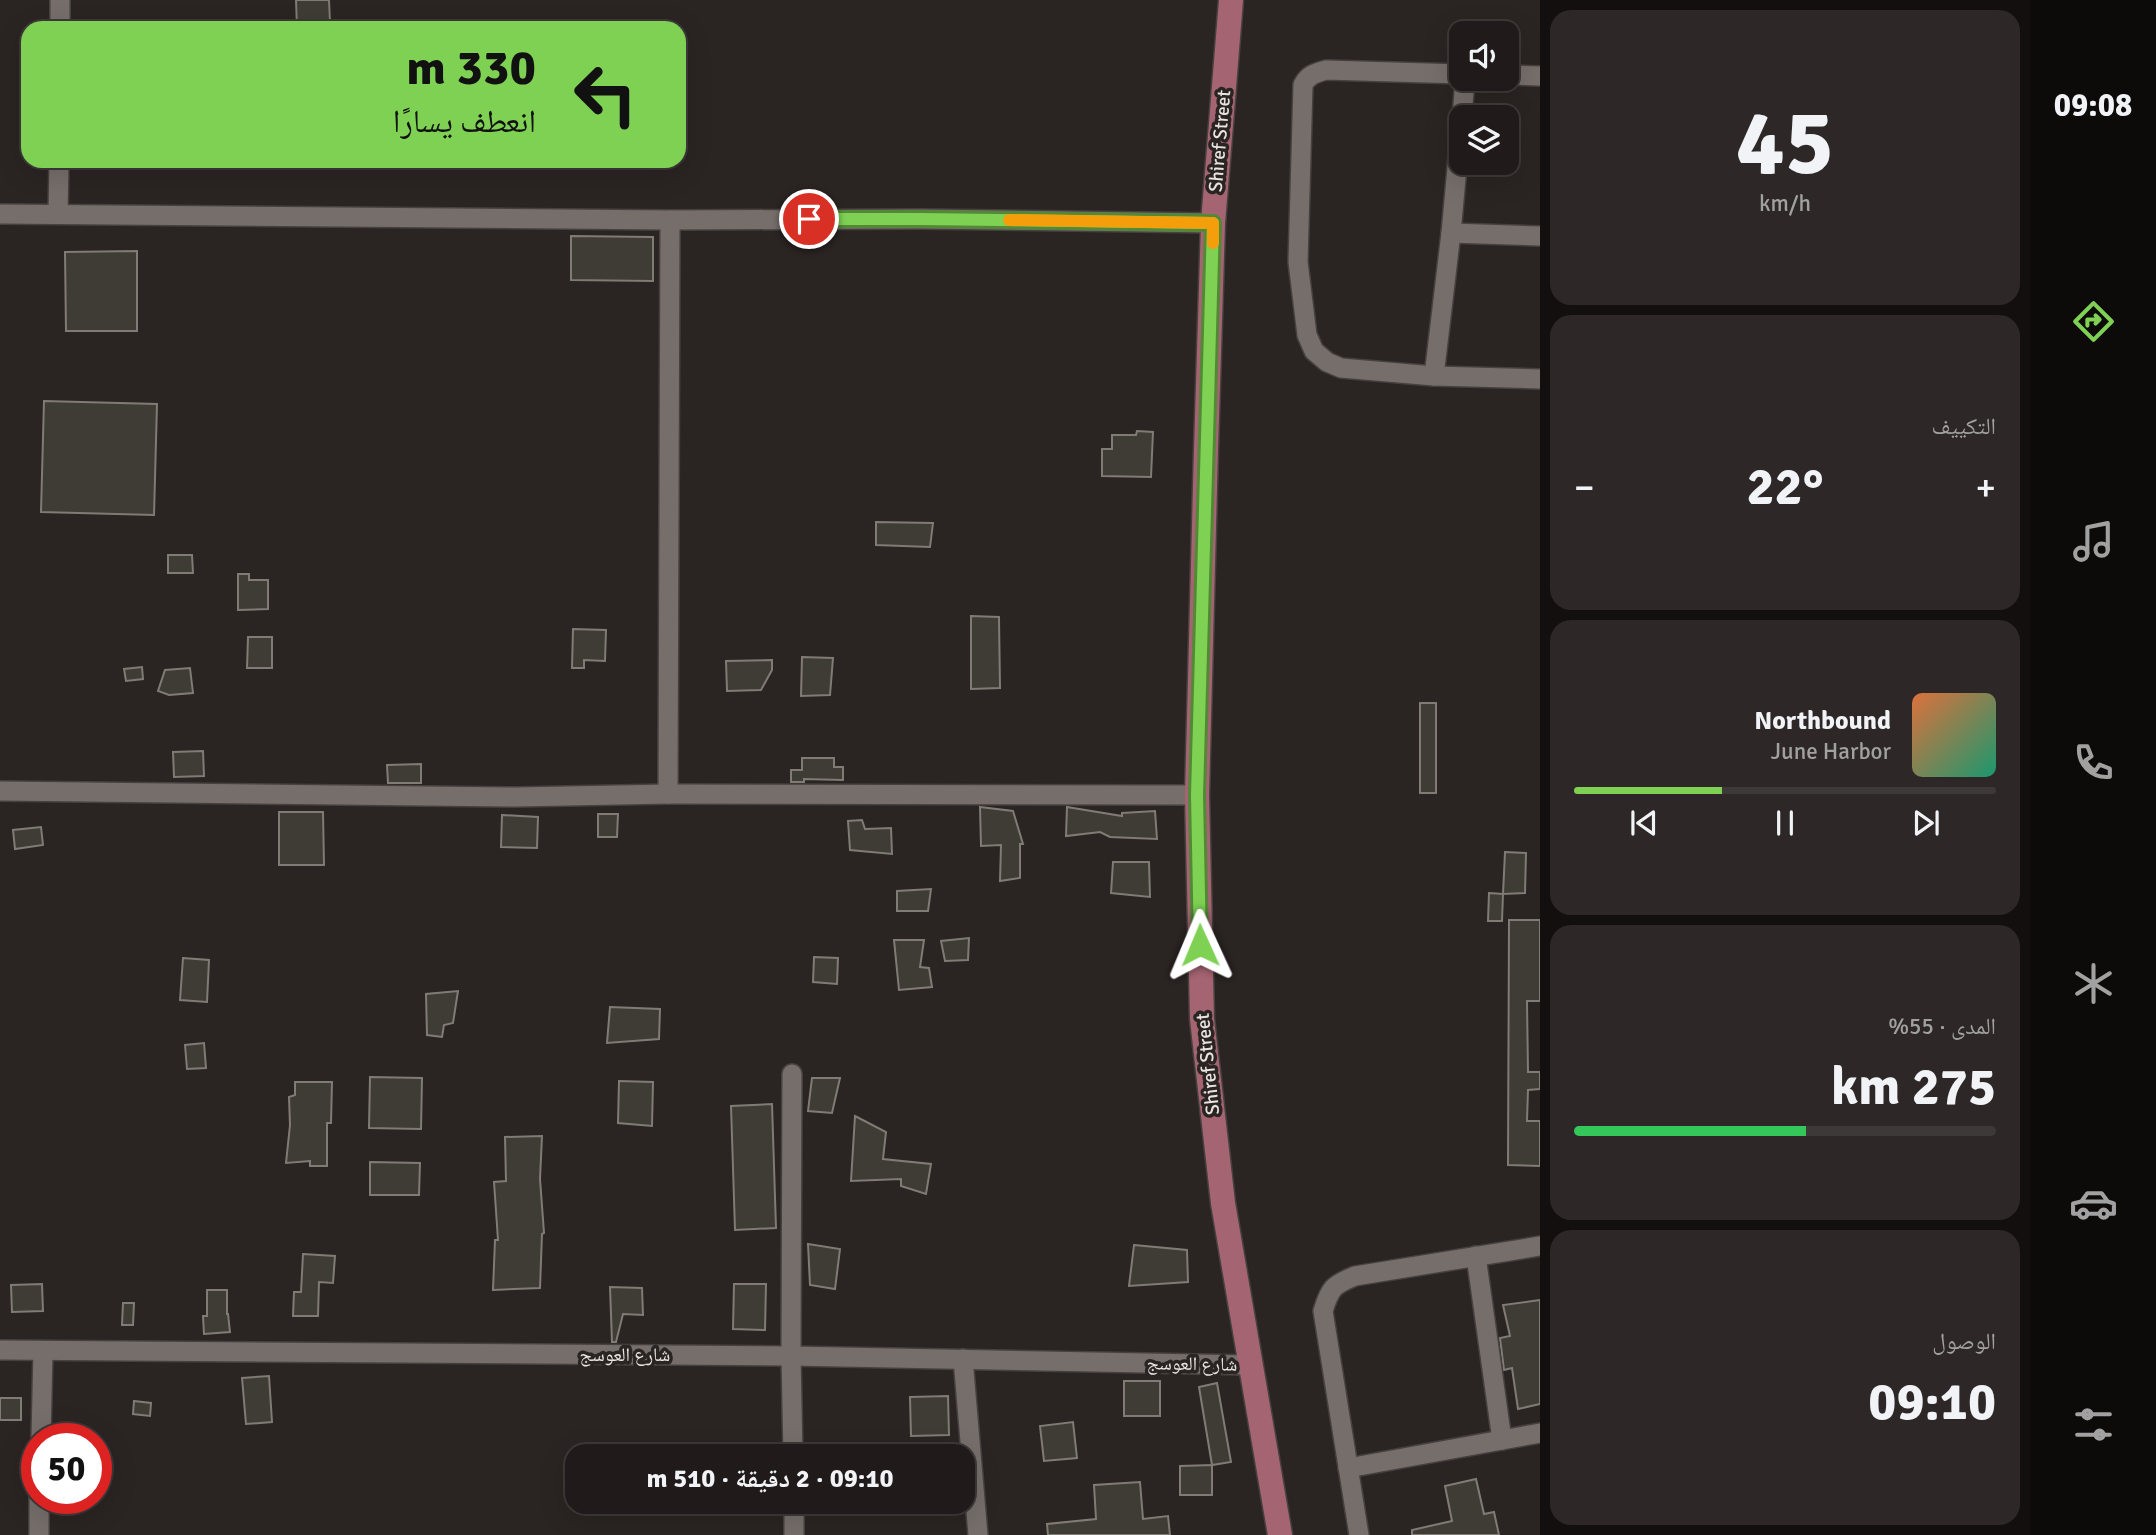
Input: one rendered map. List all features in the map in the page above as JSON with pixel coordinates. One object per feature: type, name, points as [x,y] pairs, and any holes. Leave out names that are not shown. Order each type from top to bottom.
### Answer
[{"type":"main road","name":"Shiref Street","points":[[1231,0],[1213,223],[1197,795],[1202,1020],[1223,1203],[1280,1535]]},
{"type":"street","points":[[60,0],[60,21]]},
{"type":"street","points":[[1449,74],[1326,70],[1314,73],[1306,79],[1303,85],[1298,262],[1307,335],[1314,351],[1327,362],[1341,368],[1434,376],[1540,379]]},
{"type":"street","points":[[1519,75],[1540,76]]},
{"type":"street","points":[[58,214],[59,168]]},
{"type":"street","points":[[1434,376],[1456,175]]},
{"type":"street","points":[[0,214],[1213,223]]},
{"type":"street","points":[[668,794],[670,220]]},
{"type":"street","points":[[1451,233],[1540,236]]},
{"type":"street","points":[[0,791],[516,797],[668,794],[1197,795]]},
{"type":"street","points":[[792,1074],[793,1444]]},
{"type":"street","points":[[1359,1535],[1323,1311],[1328,1294],[1335,1284],[1355,1276],[1540,1246]]},
{"type":"street","points":[[1476,1256],[1502,1440]]},
{"type":"street","name":"شارع العوسج","points":[[0,1350],[791,1356],[1250,1365]]},
{"type":"street","points":[[41,1423],[43,1351]]},
{"type":"street","points":[[963,1359],[978,1535]]},
{"type":"street","points":[[1348,1468],[1540,1433]]},
{"type":"street","points":[[39,1514],[39,1535]]},
{"type":"street","points":[[794,1514],[794,1535]]},
{"type":"building","points":[[296,0],[329,0],[330,21],[297,21]]},
{"type":"building","points":[[571,236],[653,237],[653,281],[571,280]]},
{"type":"building","points":[[137,251],[137,331],[66,331],[65,252]]},
{"type":"building","points":[[44,401],[157,404],[154,515],[41,512]]},
{"type":"building","points":[[1137,431],[1153,432],[1151,477],[1102,476],[1102,449],[1112,449],[1112,435],[1136,435]]},
{"type":"building","points":[[876,522],[933,523],[930,547],[876,545]]},
{"type":"building","points":[[168,555],[192,555],[193,573],[168,573]]},
{"type":"building","points":[[238,574],[249,574],[249,580],[268,580],[268,609],[238,610]]},
{"type":"building","points":[[971,616],[999,617],[1000,688],[971,689]]},
{"type":"building","points":[[573,629],[606,630],[605,661],[584,660],[584,668],[572,668]]},
{"type":"building","points":[[248,637],[272,637],[272,668],[247,668]]},
{"type":"building","points":[[802,657],[833,658],[830,695],[801,696]]},
{"type":"building","points":[[772,660],[772,670],[761,690],[727,691],[726,661]]},
{"type":"building","points":[[142,667],[143,679],[126,681],[124,669]]},
{"type":"building","points":[[190,668],[193,693],[169,695],[158,691],[165,670]]},
{"type":"building","points":[[1420,703],[1436,703],[1436,793],[1420,793]]},
{"type":"building","points":[[203,751],[204,776],[174,777],[173,752]]},
{"type":"building","points":[[802,758],[834,758],[834,767],[843,767],[843,780],[804,779],[804,782],[791,782],[791,770],[802,770]]},
{"type":"building","points":[[421,764],[421,783],[388,783],[387,765]]},
{"type":"building","points":[[980,807],[1013,811],[1023,844],[1020,844],[1020,878],[1000,881],[1001,845],[981,846]]},
{"type":"building","points":[[1067,807],[1122,816],[1122,813],[1155,811],[1157,839],[1110,837],[1100,832],[1066,836]]},
{"type":"building","points":[[279,812],[323,812],[324,865],[279,865]]},
{"type":"building","points":[[598,814],[618,814],[617,837],[598,837]]},
{"type":"building","points":[[502,815],[538,817],[537,848],[501,847]]},
{"type":"building","points":[[862,820],[865,829],[891,828],[892,854],[850,850],[848,821]]},
{"type":"building","points":[[41,827],[43,845],[15,849],[13,830]]},
{"type":"building","points":[[1505,852],[1526,853],[1525,893],[1503,894]]},
{"type":"building","points":[[1113,862],[1149,862],[1150,897],[1111,893]]},
{"type":"building","points":[[931,889],[928,911],[897,911],[897,891]]},
{"type":"building","points":[[1489,893],[1503,894],[1502,921],[1488,921]]},
{"type":"building","points":[[1509,920],[1540,920],[1540,1001],[1527,1001],[1528,1072],[1540,1072],[1540,1089],[1528,1090],[1527,1121],[1540,1121],[1540,1166],[1508,1165]]},
{"type":"building","points":[[969,938],[968,960],[945,961],[941,941]]},
{"type":"building","points":[[894,940],[924,940],[920,967],[929,968],[932,987],[899,990]]},
{"type":"building","points":[[814,957],[838,958],[837,984],[813,982]]},
{"type":"building","points":[[183,958],[209,960],[207,1002],[180,1000]]},
{"type":"building","points":[[458,991],[453,1023],[444,1025],[442,1037],[427,1035],[426,994]]},
{"type":"building","points":[[610,1007],[660,1009],[659,1039],[607,1043]]},
{"type":"building","points":[[204,1043],[206,1068],[187,1069],[185,1045]]},
{"type":"building","points":[[370,1077],[422,1078],[421,1129],[369,1128]]},
{"type":"building","points":[[812,1078],[840,1078],[832,1113],[808,1111]]},
{"type":"building","points":[[619,1081],[653,1082],[652,1126],[618,1123]]},
{"type":"building","points":[[295,1082],[332,1082],[331,1123],[327,1123],[327,1166],[310,1166],[310,1161],[286,1163],[290,1125],[289,1097],[295,1095]]},
{"type":"building","points":[[772,1104],[776,1228],[735,1230],[731,1106]]},
{"type":"building","points":[[855,1116],[886,1132],[883,1159],[931,1164],[926,1194],[901,1186],[901,1179],[851,1181]]},
{"type":"building","points":[[542,1136],[540,1179],[544,1233],[540,1288],[493,1290],[495,1240],[498,1240],[494,1182],[506,1181],[505,1137]]},
{"type":"building","points":[[370,1162],[420,1163],[419,1195],[370,1195]]},
{"type":"building","points":[[808,1244],[840,1249],[835,1289],[810,1285]]},
{"type":"building","points":[[1134,1245],[1187,1250],[1188,1282],[1129,1286]]},
{"type":"building","points":[[303,1254],[335,1256],[333,1283],[319,1282],[318,1316],[293,1316],[294,1292],[301,1292]]},
{"type":"building","points":[[42,1284],[43,1311],[12,1312],[11,1285]]},
{"type":"building","points":[[734,1284],[766,1284],[765,1330],[733,1329]]},
{"type":"building","points":[[610,1287],[642,1288],[643,1315],[623,1314],[616,1342],[612,1342]]},
{"type":"building","points":[[207,1290],[227,1290],[230,1332],[204,1334],[203,1316],[207,1316]]},
{"type":"building","points":[[1540,1300],[1540,1404],[1518,1409],[1512,1368],[1504,1370],[1500,1338],[1510,1336],[1503,1305]]},
{"type":"building","points":[[123,1303],[134,1303],[133,1325],[122,1325]]},
{"type":"building","points":[[269,1376],[272,1422],[246,1424],[242,1378]]},
{"type":"building","points":[[1124,1381],[1160,1381],[1160,1416],[1124,1416]]},
{"type":"building","points":[[1217,1383],[1231,1462],[1212,1465],[1199,1387]]},
{"type":"building","points":[[948,1396],[949,1435],[911,1436],[910,1397]]},
{"type":"building","points":[[0,1398],[21,1398],[21,1420],[0,1420]]},
{"type":"building","points":[[134,1401],[151,1403],[150,1416],[133,1414]]},
{"type":"building","points":[[1073,1422],[1077,1458],[1044,1461],[1040,1426]]},
{"type":"building","points":[[1212,1465],[1212,1495],[1180,1495],[1180,1466]]},
{"type":"building","points":[[1476,1479],[1484,1514],[1494,1512],[1499,1535],[1412,1535],[1412,1530],[1452,1521],[1445,1486]]},
{"type":"building","points":[[1140,1482],[1143,1519],[1168,1516],[1170,1535],[1048,1535],[1047,1524],[1096,1519],[1094,1485]]},
{"type":"slow traffic","points":[[1009,220],[1213,223],[1213,243]]},
{"type":"route","points":[[809,219],[1213,223],[1197,795],[1200,945]]}]
